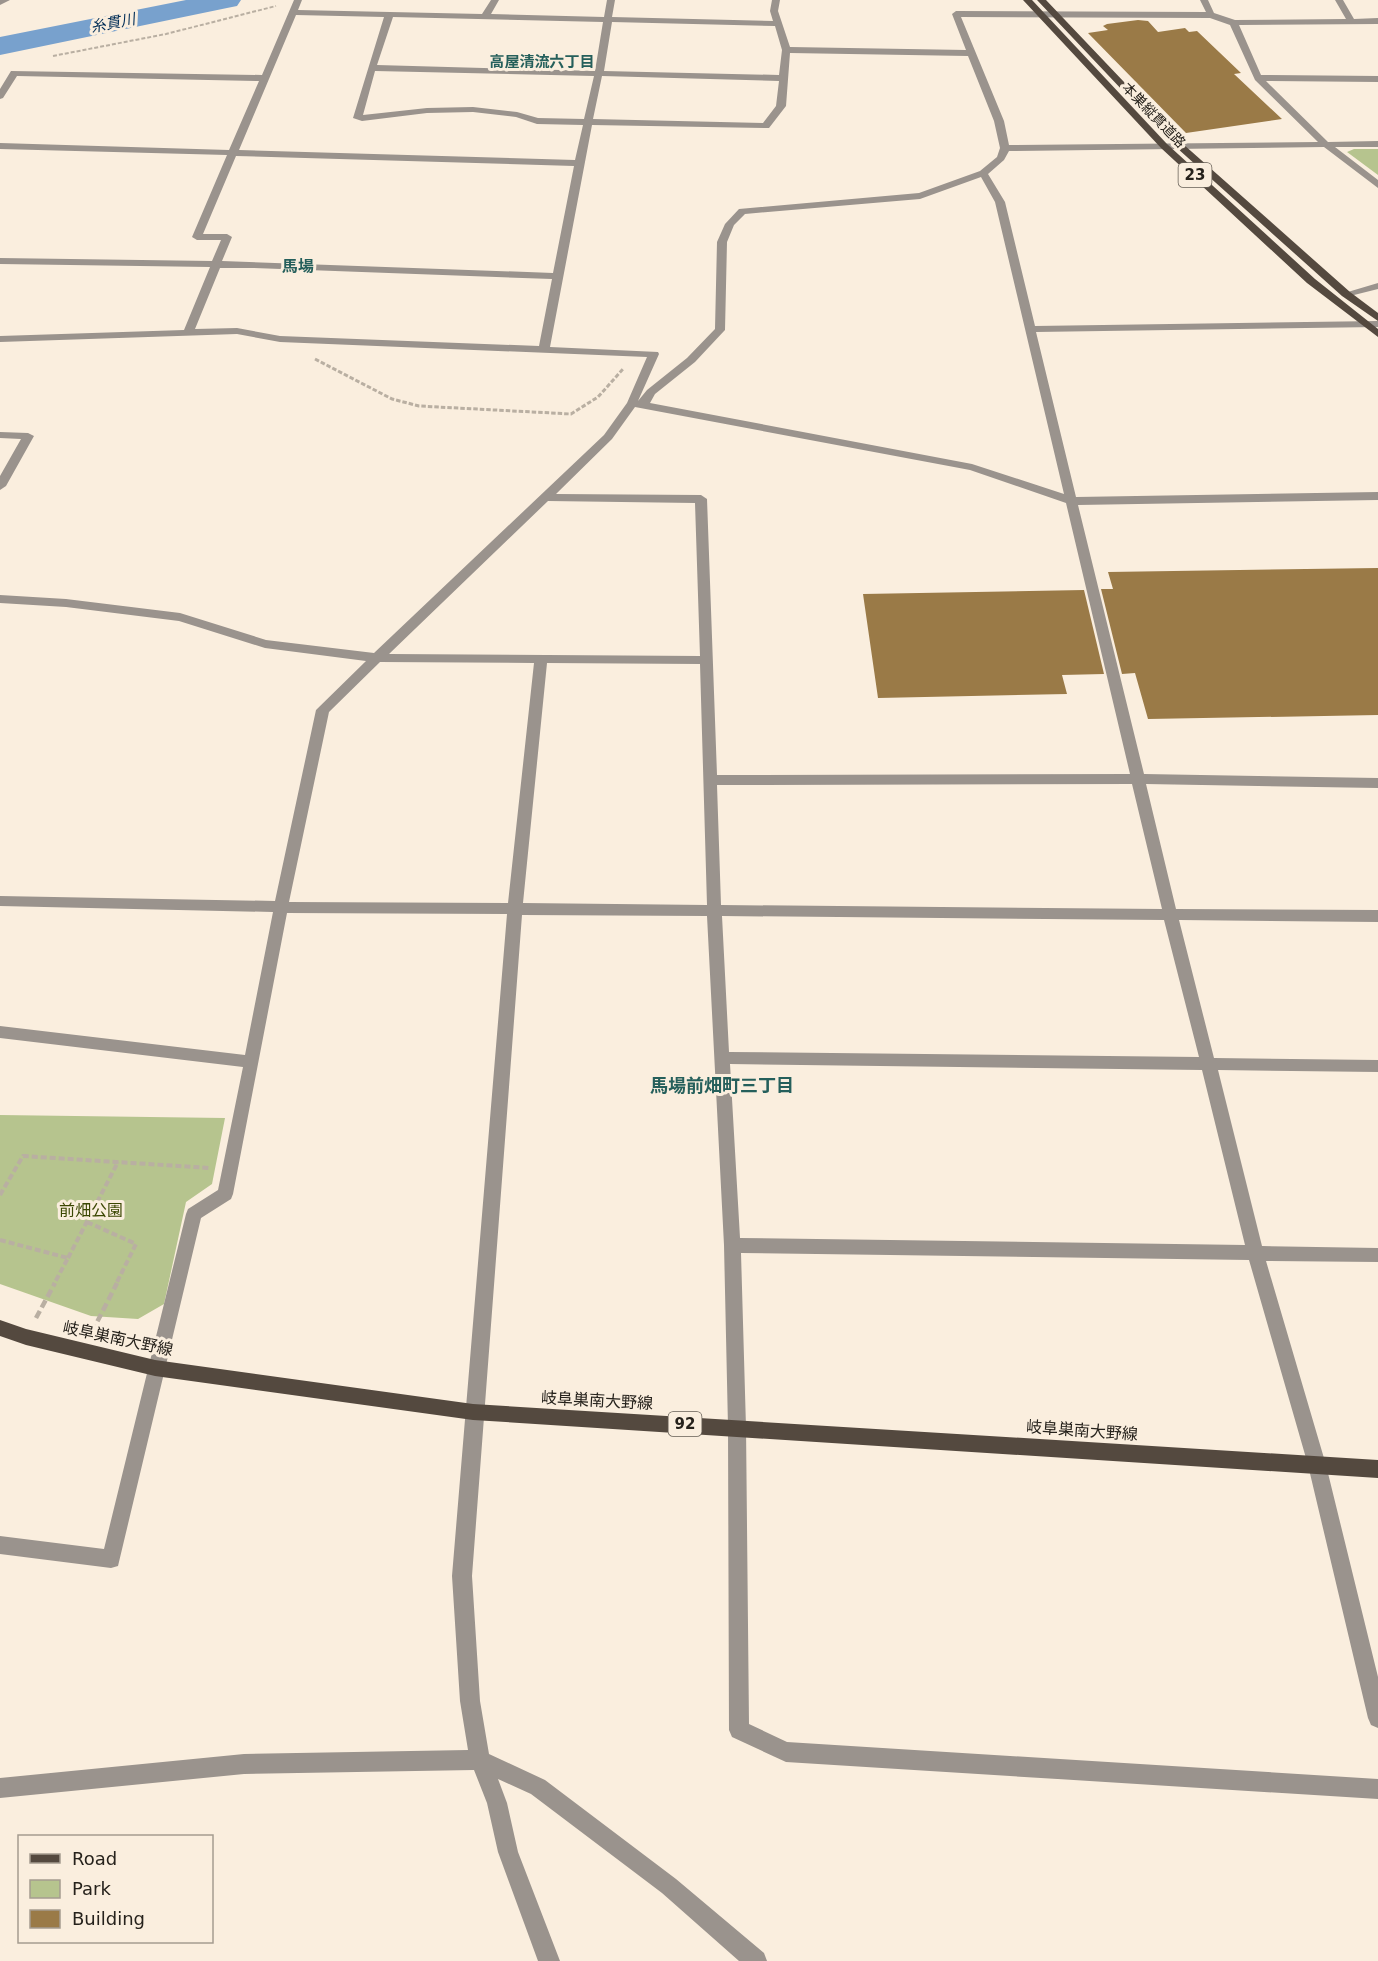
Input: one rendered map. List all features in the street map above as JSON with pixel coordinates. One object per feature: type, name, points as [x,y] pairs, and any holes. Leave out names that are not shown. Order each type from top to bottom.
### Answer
[{"type":"main road","name":"本巣縦貫道路","points":[[1027,0],[1164,146],[1311,281],[1372,325],[1378,334]]},
{"type":"main road","name":"本巣縦貫道路","points":[[1041,0],[1180,146],[1346,294],[1378,318]]},
{"type":"main road","name":"岐阜巣南大野線","points":[[0,1328],[83,1352],[155,1368],[473,1412],[1378,1469]]},
{"type":"street","points":[[0,2],[6,0]]},
{"type":"street","points":[[189,331],[227,237],[197,237],[235,153],[298,0]]},
{"type":"street","points":[[486,17],[495,0]]},
{"type":"street","points":[[544,350],[560,276],[579,163],[599,72],[611,0]]},
{"type":"street","points":[[389,15],[356,116],[362,118],[475,110],[518,114],[537,121],[766,126],[781,106],[786,50],[774,11],[776,0]]},
{"type":"street","points":[[1204,0],[1211,15]]},
{"type":"street","points":[[1339,0],[1351,21]]},
{"type":"street","points":[[294,12],[778,24]]},
{"type":"street","points":[[0,1545],[111,1559],[155,1368],[194,1215],[225,1194],[231,1170],[281,907],[323,710],[608,437],[638,404],[691,360],[720,330],[722,242],[730,224],[742,211],[795,205],[902,199],[940,191],[983,173],[1001,158],[1005,148],[999,121],[956,14],[1211,15],[1234,23],[1378,21]]},
{"type":"street","points":[[1234,23],[1258,78],[1325,144],[1378,185]]},
{"type":"street","points":[[786,50],[972,53]]},
{"type":"street","points":[[372,68],[782,78]]},
{"type":"street","points":[[0,96],[14,73],[266,78]]},
{"type":"street","points":[[1258,78],[1378,79]]},
{"type":"street","points":[[1005,148],[1378,144]]},
{"type":"street","points":[[0,146],[579,163]]},
{"type":"street","points":[[983,173],[1000,202],[1170,913],[1210,1064],[1256,1254],[1317,1465],[1378,1718]]},
{"type":"street","points":[[0,261],[253,265],[560,276]]},
{"type":"street","points":[[1346,294],[1378,285]]},
{"type":"street","points":[[1030,329],[1372,325]]},
{"type":"street","points":[[0,339],[237,331],[280,339],[654,354],[638,404]]},
{"type":"street","points":[[638,404],[972,467],[1073,501],[1378,496]]},
{"type":"street","points":[[0,435],[28,436],[0,486]]},
{"type":"street","points":[[547,496],[701,499],[712,780],[714,911],[732,1245],[737,1427],[739,1730],[786,1752],[1378,1789]]},
{"type":"street","points":[[0,599],[66,603],[180,617],[265,644],[378,658],[708,660]]},
{"type":"street","points":[[541,660],[515,909],[473,1412],[462,1576],[470,1701],[480,1760],[497,1803],[508,1851],[549,1961]]},
{"type":"street","points":[[712,780],[1138,779],[1378,783]]},
{"type":"street","points":[[0,901],[281,907],[1378,916]]},
{"type":"street","points":[[0,1032],[252,1062]]},
{"type":"street","points":[[722,1058],[1378,1066]]},
{"type":"street","points":[[732,1245],[1378,1255]]},
{"type":"street","points":[[0,1788],[244,1764],[480,1760],[538,1787],[669,1886],[756,1961]]},
{"type":"path","points":[[46,57],[140,41],[226,21],[286,3]]},
{"type":"path","points":[[280,339],[392,399],[419,406],[571,414],[598,397],[637,353]]},
{"type":"path","points":[[0,1195],[23,1156],[231,1170]]},
{"type":"path","points":[[26,1337],[118,1162]]},
{"type":"path","points":[[83,1352],[136,1244],[87,1222]]},
{"type":"path","points":[[0,1240],[68,1258]]},
{"type":"green space","points":[[1354,149],[1378,149],[1378,175],[1347,152]]},
{"type":"green space","name":"前畑公園","points":[[0,1115],[225,1118],[212,1184],[186,1202],[164,1304],[138,1319],[91,1316],[0,1284]]},
{"type":"building","points":[[1148,21],[1158,32],[1185,28],[1189,32],[1197,31],[1241,73],[1234,74],[1282,119],[1186,133],[1088,33],[1108,30],[1103,26],[1107,24]]},
{"type":"building","points":[[1378,568],[1378,715],[1148,719],[1135,673],[1122,674],[1101,589],[1113,589],[1108,572]]},
{"type":"building","points":[[1084,590],[1104,674],[1062,675],[1067,694],[878,698],[863,594]]},
{"type":"waterway","name":"糸貫川","points":[[0,46],[227,0]]},
{"type":"district","name":"高屋清流六丁目","points":[[542,62]]},
{"type":"district","name":"馬場","points":[[298,266]]},
{"type":"district","name":"馬場前畑町三丁目","points":[[722,1086]]}]
